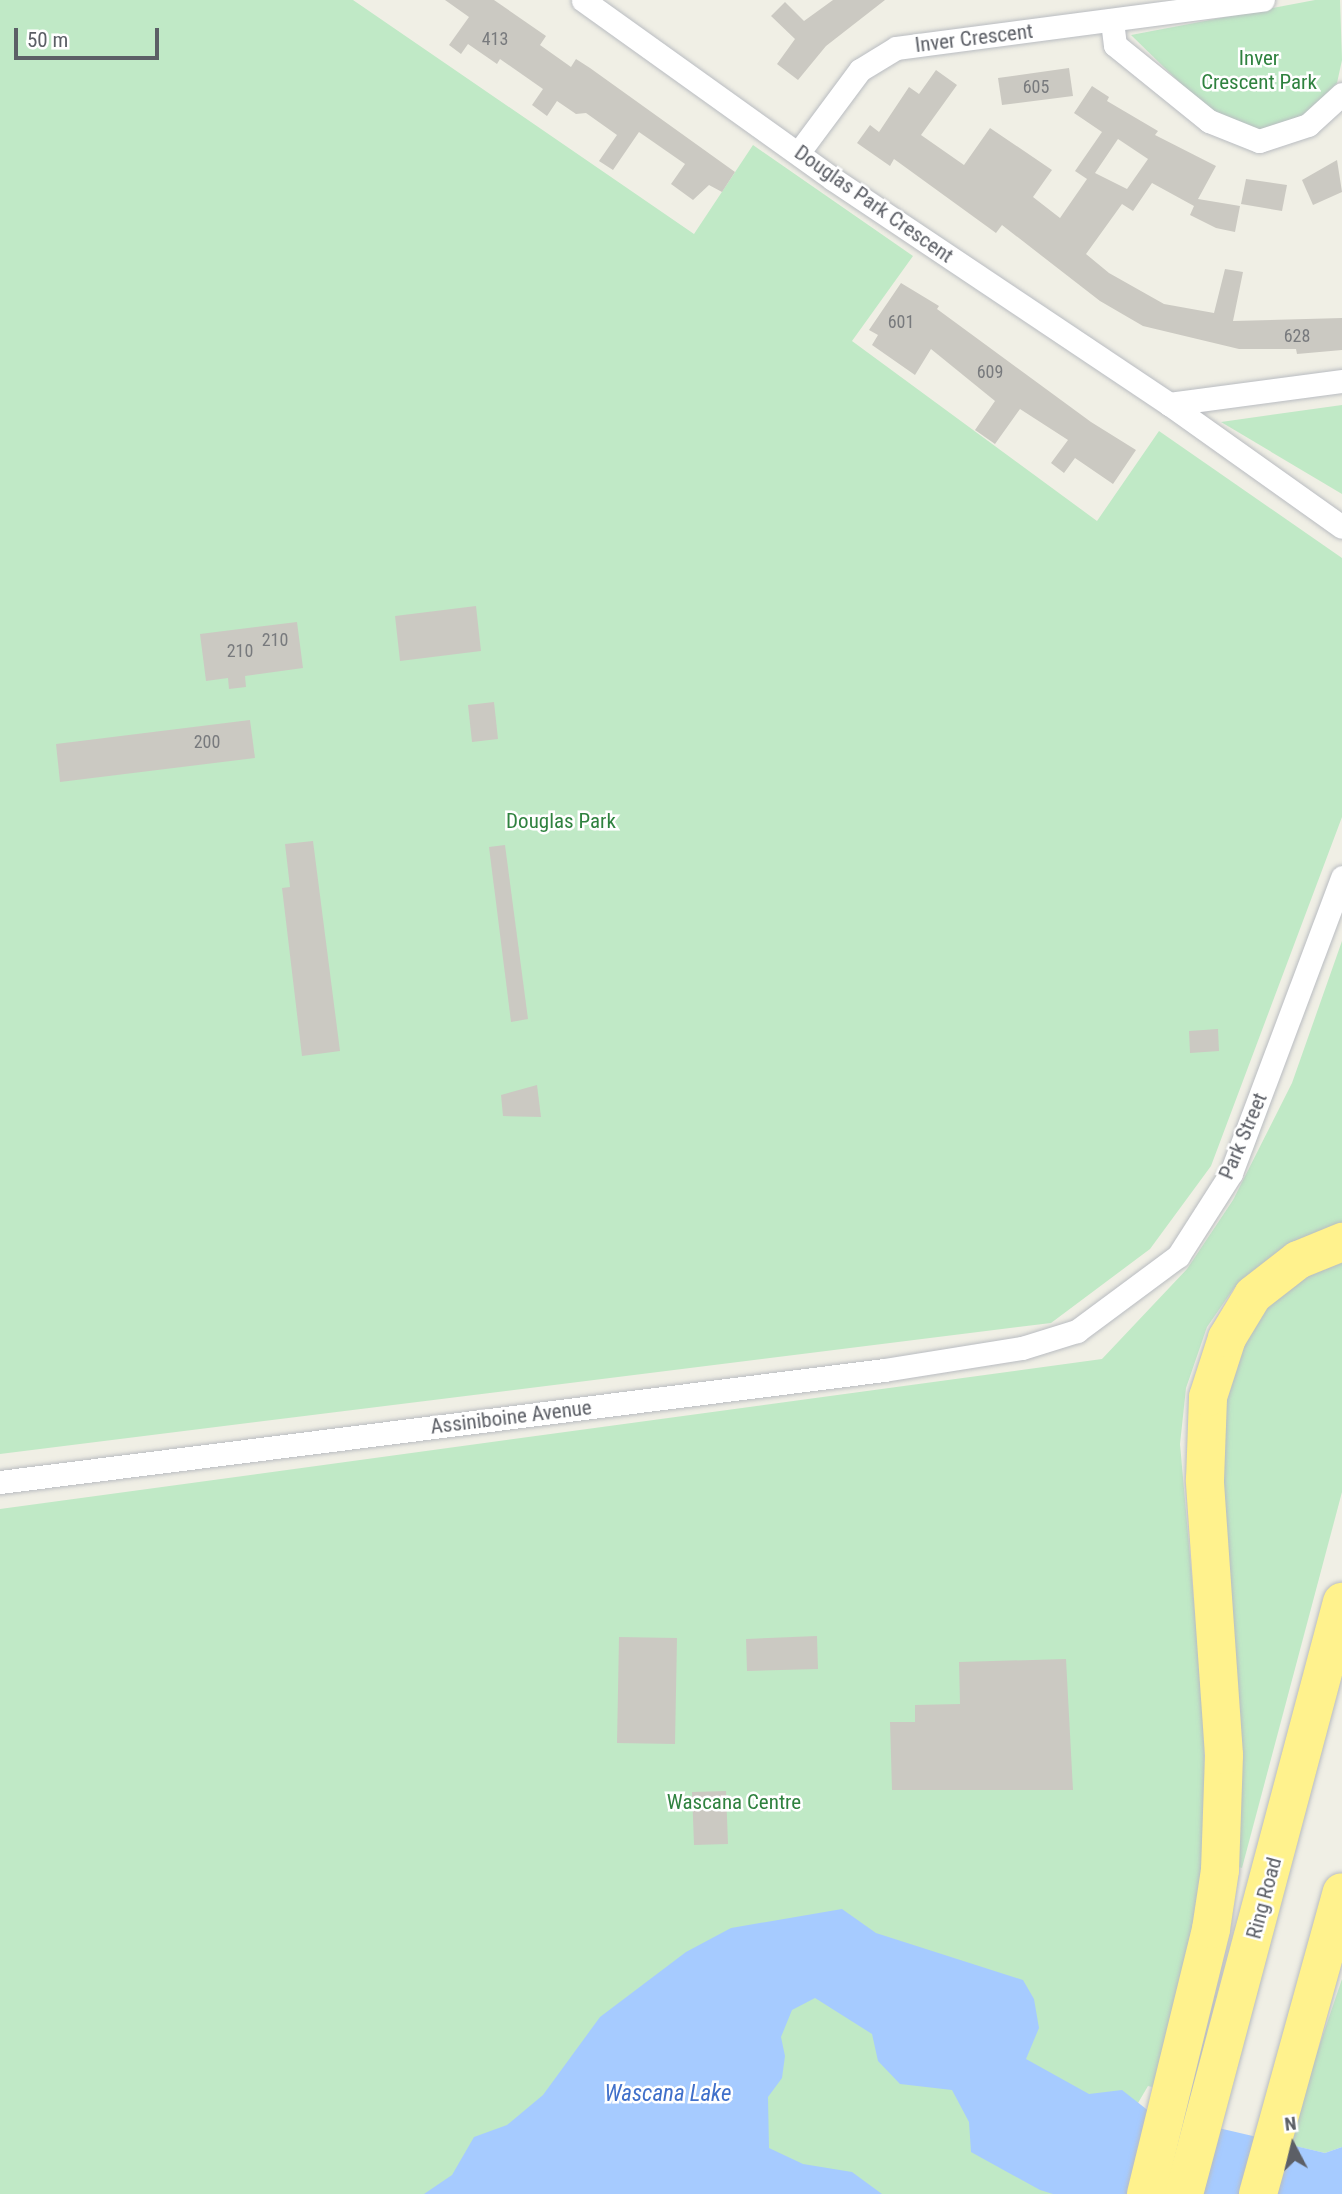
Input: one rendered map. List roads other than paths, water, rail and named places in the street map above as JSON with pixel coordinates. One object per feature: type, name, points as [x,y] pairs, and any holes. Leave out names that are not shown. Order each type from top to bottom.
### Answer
[{"type":"highway","points":[[1146,2194],[1211,1929],[1224,1807],[1222,1688],[1205,1480],[1208,1397],[1227,1338],[1253,1295],[1298,1261],[1342,1242]]},
{"type":"highway","name":"Ring Road","points":[[1184,2194],[1342,1602]]},
{"type":"highway","points":[[1258,2194],[1342,1892]]},
{"type":"street","name":"Douglas Park Crescent","points":[[584,0],[1342,527]]},
{"type":"street","name":"Inver Crescent","points":[[799,152],[860,70],[896,48],[1263,0]]},
{"type":"street","points":[[1112,21],[1115,44],[1209,121],[1259,141],[1308,125],[1342,94]]},
{"type":"street","points":[[1168,404],[1342,381]]},
{"type":"street","name":"Park Street","points":[[1022,1348],[1077,1331],[1178,1256],[1231,1173],[1342,877]]},
{"type":"street","name":"Assiniboine Avenue","points":[[0,1482],[719,1392],[1022,1348]]},
{"type":"water","name":"Wascana Lake","points":[[842,1909],[876,1933],[1023,1980],[1034,1999],[1039,2028],[1026,2059],[1089,2094],[1122,2090],[1150,2112],[1325,2153],[1342,2147],[1342,2194],[1053,2194],[1040,2190],[971,2152],[969,2122],[952,2090],[900,2084],[878,2061],[872,2034],[815,1998],[792,2010],[781,2037],[785,2056],[782,2078],[768,2097],[769,2148],[803,2164],[852,2172],[882,2194],[424,2194],[452,2175],[474,2137],[507,2125],[543,2095],[600,2017],[686,1952],[731,1928]]},
{"type":"park label","name":"Inver Crescent Park","points":[[1259,70]]},
{"type":"park label","name":"Douglas Park","points":[[561,821]]},
{"type":"park label","name":"Wascana Centre","points":[[734,1802]]}]
